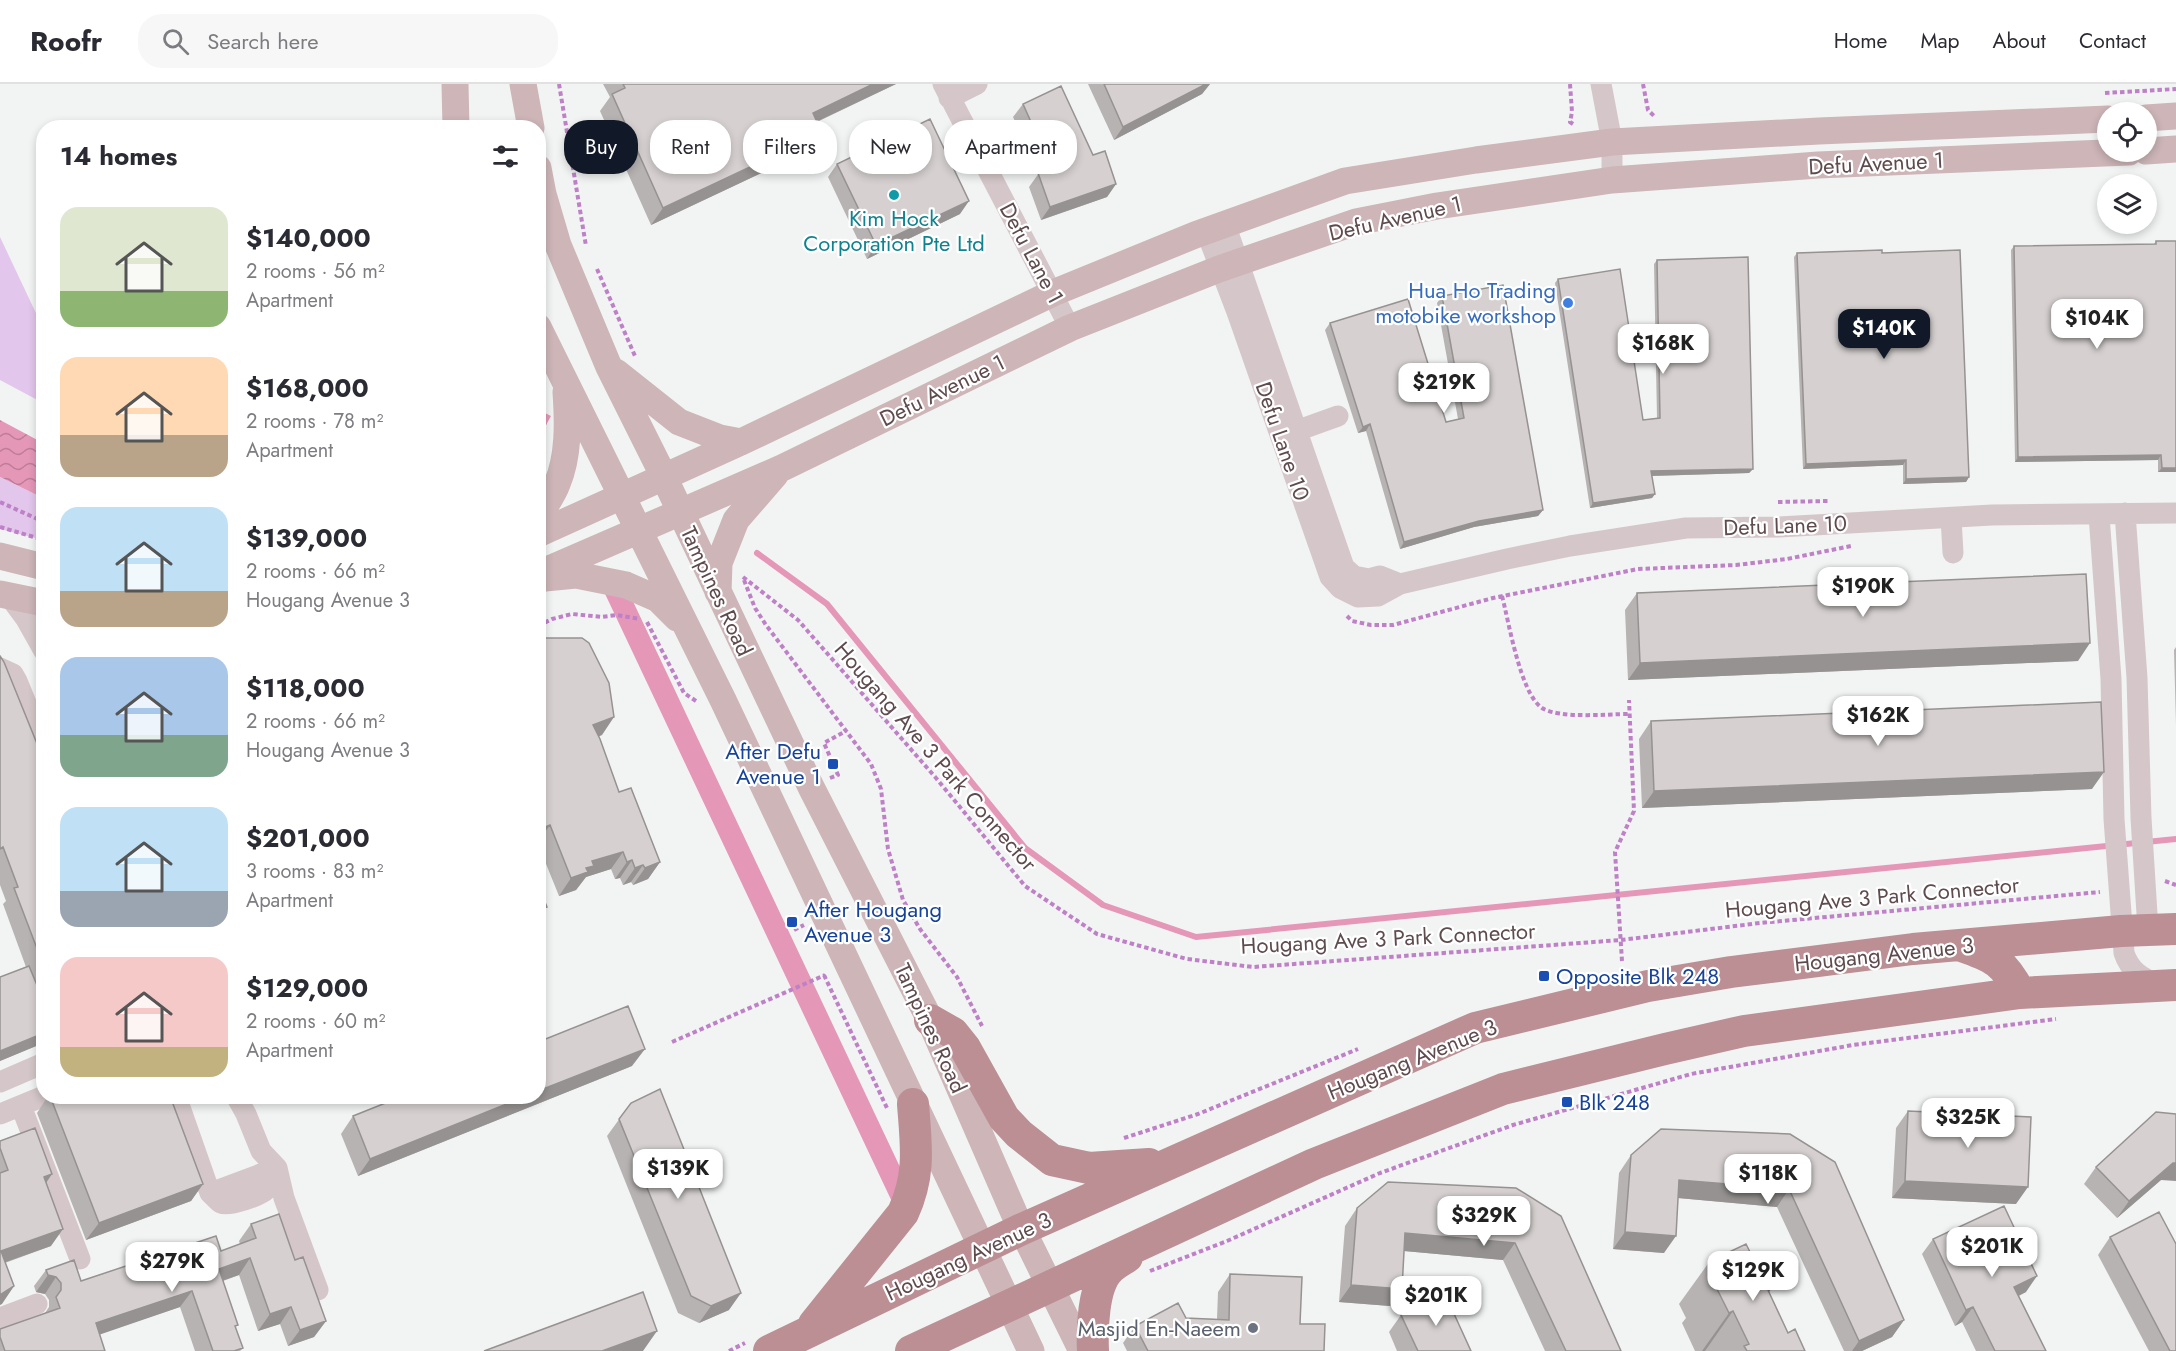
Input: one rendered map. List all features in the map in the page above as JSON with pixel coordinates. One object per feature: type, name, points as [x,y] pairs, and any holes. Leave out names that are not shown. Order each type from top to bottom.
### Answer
[{"type":"highway","name":"Hougang Avenue 3","points":[[759,1346],[808,1332],[1022,1229],[1475,1028],[1636,988],[1720,974],[1902,950],[2148,930]]},
{"type":"highway","points":[[1958,945],[1984,953],[2002,964],[2020,993]]},
{"type":"highway","points":[[911,1351],[1314,1164],[1503,1089],[1744,1031],[2020,993],[2167,986]]},
{"type":"highway","points":[[930,1020],[953,1033],[965,1048],[1004,1118],[1019,1134],[1052,1160],[1089,1168],[1171,1163]]},
{"type":"highway","points":[[808,1332],[903,1213],[912,1192],[916,1167],[900,1107]]},
{"type":"highway","points":[[1093,1351],[1094,1314],[1099,1286],[1108,1271],[1150,1240]]},
{"type":"main road","points":[[455,84],[456,120]]},
{"type":"main road","points":[[523,84],[530,120]]},
{"type":"main road","points":[[2157,117],[2176,116]]},
{"type":"main road","name":"Defu Avenue 1","points":[[664,477],[1053,293],[1215,227],[1345,181],[1476,160],[1612,142],[2097,119]]},
{"type":"main road","points":[[2157,151],[2176,150]]},
{"type":"main road","name":"Defu Avenue 1","points":[[680,512],[782,468],[1070,327],[1229,265],[1356,222],[1437,206],[1612,180],[1818,165],[2097,153]]},
{"type":"main road","name":"Tampines Road","points":[[546,204],[558,245],[609,367],[664,477],[811,787],[930,1020],[1022,1229],[1082,1351]]},
{"type":"main road","name":"Tampines Road","points":[[546,342],[723,700],[900,1107],[981,1248],[1031,1351]]},
{"type":"main road","points":[[609,367],[679,422],[720,438],[741,442]]},
{"type":"main road","points":[[546,504],[558,484],[565,454],[568,421],[565,378]]},
{"type":"main road","points":[[718,592],[719,563],[736,520],[757,493],[782,468]]},
{"type":"main road","points":[[546,530],[664,477]]},
{"type":"main road","name":"Tampines Road","points":[[639,530],[680,512]]},
{"type":"main road","points":[[546,571],[639,530]]},
{"type":"main road","points":[[0,556],[36,565]]},
{"type":"main road","points":[[546,578],[576,575],[626,585],[658,599],[688,630]]},
{"type":"main road","points":[[5,595],[36,601]]},
{"type":"street","points":[[946,91],[977,84]]},
{"type":"street","points":[[1601,84],[1612,142],[1612,180]]},
{"type":"street","name":"Defu Lane 1","points":[[946,91],[1070,327]]},
{"type":"street","name":"Defu Lane 10","points":[[1215,227],[1290,433],[1344,567],[1354,576],[1368,579],[1380,576],[1400,584]]},
{"type":"street","points":[[1290,433],[1338,416]]},
{"type":"street","name":"Defu Lane 10","points":[[1290,433],[1330,577],[1340,588],[1358,597],[1378,596],[1400,584],[1570,546],[1686,528],[1779,527],[1951,518],[2176,513]]},
{"type":"street","points":[[2125,513],[2138,678],[2140,818],[2148,930]]},
{"type":"street","points":[[2098,515],[2111,679],[2117,870],[2148,930]]},
{"type":"street","points":[[1951,518],[1953,553]]},
{"type":"street","points":[[5,595],[26,619],[36,637]]},
{"type":"street","points":[[0,668],[13,674],[36,727]]},
{"type":"street","points":[[2148,930],[2124,952],[2128,965],[2139,976],[2167,986]]},
{"type":"street","points":[[0,1082],[36,1067]]},
{"type":"street","points":[[0,1114],[36,1099]]},
{"type":"street","points":[[179,1104],[210,1193],[273,1170]]},
{"type":"street","points":[[245,1104],[259,1147],[273,1170],[318,1290]]},
{"type":"street","points":[[21,1106],[80,1259]]},
{"type":"street","points":[[0,1318],[37,1304]]},
{"type":"path","points":[[558,84],[586,244],[590,255]]},
{"type":"path","points":[[1570,84],[1572,112],[1570,122],[1573,124]]},
{"type":"path","points":[[1643,84],[1651,114]]},
{"type":"path","points":[[595,266],[633,352]]},
{"type":"path","points":[[0,502],[36,518]]},
{"type":"path","points":[[0,527],[36,538]]},
{"type":"path","points":[[1340,588],[1339,601],[1343,613],[1352,621],[1371,625],[1393,625],[1502,596],[1638,569],[1736,565],[1787,559],[1856,544]]},
{"type":"path","points":[[743,568],[744,579],[754,608],[871,764],[881,789],[888,849],[903,900],[920,929],[957,977],[986,1033]]},
{"type":"path","name":"Hougang Ave 3 Park Connector","points":[[744,579],[798,620],[936,778],[1025,886],[1097,934],[1188,959],[1253,967],[1621,940],[1760,923],[2108,891],[2117,870]]},
{"type":"path","points":[[1502,596],[1522,678],[1535,701],[1544,709],[1564,714],[1629,714]]},
{"type":"path","points":[[546,622],[572,614],[602,617],[616,615],[646,621],[684,693],[697,702],[723,700]]},
{"type":"path","points":[[1622,961],[1615,852],[1634,811],[1629,700]]},
{"type":"path","points":[[811,787],[838,775],[824,743],[846,731]]},
{"type":"path","points":[[2144,867],[2176,885]]},
{"type":"path","points":[[824,975],[900,1107]]},
{"type":"path","points":[[672,1042],[818,978]]},
{"type":"path","points":[[1148,1272],[1227,1241],[1380,1173],[1513,1125],[1691,1074],[1853,1045],[2061,1019]]},
{"type":"path","points":[[1121,1139],[1198,1114],[1361,1048]]},
{"type":"path","points":[[729,1351],[759,1346]]},
{"type":"shaded area","points":[[0,237],[36,313],[36,399],[0,380]]},
{"type":"shaded area","points":[[0,477],[36,495],[36,538],[0,529]]},
{"type":"water","points":[[546,414],[551,416],[546,425]]},
{"type":"water","points":[[0,420],[36,439],[36,495],[0,477]]},
{"type":"building","points":[[623,84],[873,84],[813,113],[816,120],[743,120],[743,170],[663,208],[638,152],[638,120],[624,120],[612,94],[625,88]]},
{"type":"building","points":[[1104,84],[1206,84],[1123,127]]},
{"type":"building","points":[[1061,86],[1077,120],[1030,120],[1023,104]]},
{"type":"building","points":[[1077,120],[1093,155],[1105,151],[1116,184],[1050,207],[1038,174],[1077,174]]},
{"type":"building","points":[[932,123],[944,148],[944,174],[956,174],[969,201],[876,245],[837,164],[849,158],[849,174],[932,174]]},
{"type":"building","points":[[2156,241],[2176,241],[2176,468],[2162,468],[2161,455],[2018,457],[2014,246],[2156,244]]},
{"type":"building","points":[[1882,250],[1882,253],[1960,250],[1969,477],[1906,479],[1906,460],[1806,464],[1797,253]]},
{"type":"building","points":[[1748,257],[1753,469],[1651,471],[1655,494],[1593,503],[1558,279],[1620,269],[1643,420],[1660,418],[1657,260]]},
{"type":"building","points":[[1503,285],[1543,510],[1479,521],[1404,542],[1370,424],[1363,427],[1330,323],[1408,299],[1446,422],[1464,418],[1442,296]]},
{"type":"building","points":[[2086,574],[2090,643],[1640,663],[1637,593]]},
{"type":"building","points":[[546,638],[582,638],[589,643],[609,683],[614,717],[593,725],[619,792],[631,788],[660,862],[645,868],[643,865],[635,868],[632,860],[627,862],[623,852],[592,861],[594,866],[586,868],[588,872],[571,878],[550,825],[546,827]]},
{"type":"building","points":[[0,656],[36,741],[36,946],[14,888],[18,887],[3,847],[0,849]]},
{"type":"building","points":[[2101,702],[2104,772],[1654,791],[1651,721]]},
{"type":"building","points":[[29,966],[36,983],[36,1036],[0,1051],[0,977]]},
{"type":"building","points":[[628,1006],[645,1049],[546,1088],[546,1039]]},
{"type":"building","points":[[660,1089],[741,1293],[711,1306],[691,1296],[619,1119],[631,1103]]},
{"type":"building","points":[[53,1104],[173,1104],[203,1184],[99,1223]]},
{"type":"building","points":[[383,1104],[506,1104],[370,1159],[353,1116]]},
{"type":"building","points":[[1908,1111],[2031,1117],[2028,1187],[1905,1181]]},
{"type":"building","points":[[2156,1112],[2176,1114],[2176,1163],[2173,1163],[2129,1201],[2096,1167]]},
{"type":"building","points":[[35,1128],[52,1174],[44,1177],[63,1229],[1,1251],[14,1286],[0,1295],[0,1173],[8,1170],[0,1148],[0,1141]]},
{"type":"building","points":[[1661,1129],[1790,1134],[1835,1162],[1904,1320],[1859,1341],[1789,1189],[1679,1180],[1676,1236],[1625,1232],[1631,1155]]},
{"type":"building","points":[[1388,1182],[1516,1188],[1561,1216],[1621,1351],[1566,1351],[1515,1243],[1405,1233],[1402,1289],[1351,1285],[1357,1208]]},
{"type":"building","points":[[2004,1206],[2037,1276],[2014,1287],[2046,1351],[1995,1351],[1973,1307],[1966,1310],[1933,1239]]},
{"type":"building","points":[[2159,1212],[2176,1244],[2176,1351],[2170,1351],[2110,1237]]},
{"type":"building","points":[[279,1214],[295,1260],[303,1257],[326,1321],[300,1330],[291,1307],[270,1314],[250,1258],[219,1269],[238,1325],[235,1326],[243,1348],[234,1351],[213,1351],[192,1291],[96,1323],[105,1351],[5,1351],[0,1329],[60,1308],[56,1297],[61,1290],[61,1283],[56,1277],[48,1275],[46,1270],[74,1260],[81,1281],[216,1236],[221,1251],[256,1238],[251,1224]]},
{"type":"building","points":[[1746,1244],[1757,1266],[1763,1263],[1774,1285],[1767,1288],[1788,1333],[1795,1329],[1805,1351],[1747,1351],[1744,1346],[1749,1344],[1733,1311],[1729,1313],[1718,1291],[1713,1280],[1718,1278],[1710,1261]]},
{"type":"building","points":[[1230,1274],[1302,1277],[1300,1324],[1325,1324],[1324,1351],[1148,1351],[1135,1326],[1178,1303],[1186,1318],[1229,1320]]},
{"type":"building","points":[[643,1292],[657,1331],[602,1351],[484,1351]]},
{"type":"building","points":[[1445,1294],[1471,1351],[1418,1351],[1401,1315]]},
{"type":"waterway","points":[[757,553],[827,604],[1025,848],[1103,905],[1196,937],[2176,839]]},
{"type":"waterway","points":[[614,587],[901,1195]]},
{"type":"place","name":"Kim Hock Corporation Pte Ltd","points":[[894,195]]},
{"type":"place","name":"Hua Ho Trading motobike workshop","points":[[1568,303]]},
{"type":"place","name":"After Defu Avenue 1","points":[[833,764]]},
{"type":"place","name":"After Hougang Avenue 3","points":[[792,922]]},
{"type":"place","name":"Opposite Blk 248","points":[[1544,976]]},
{"type":"place","name":"Blk 248","points":[[1567,1102]]},
{"type":"place","name":"Masjid En-Naeem","points":[[1253,1328]]}]
